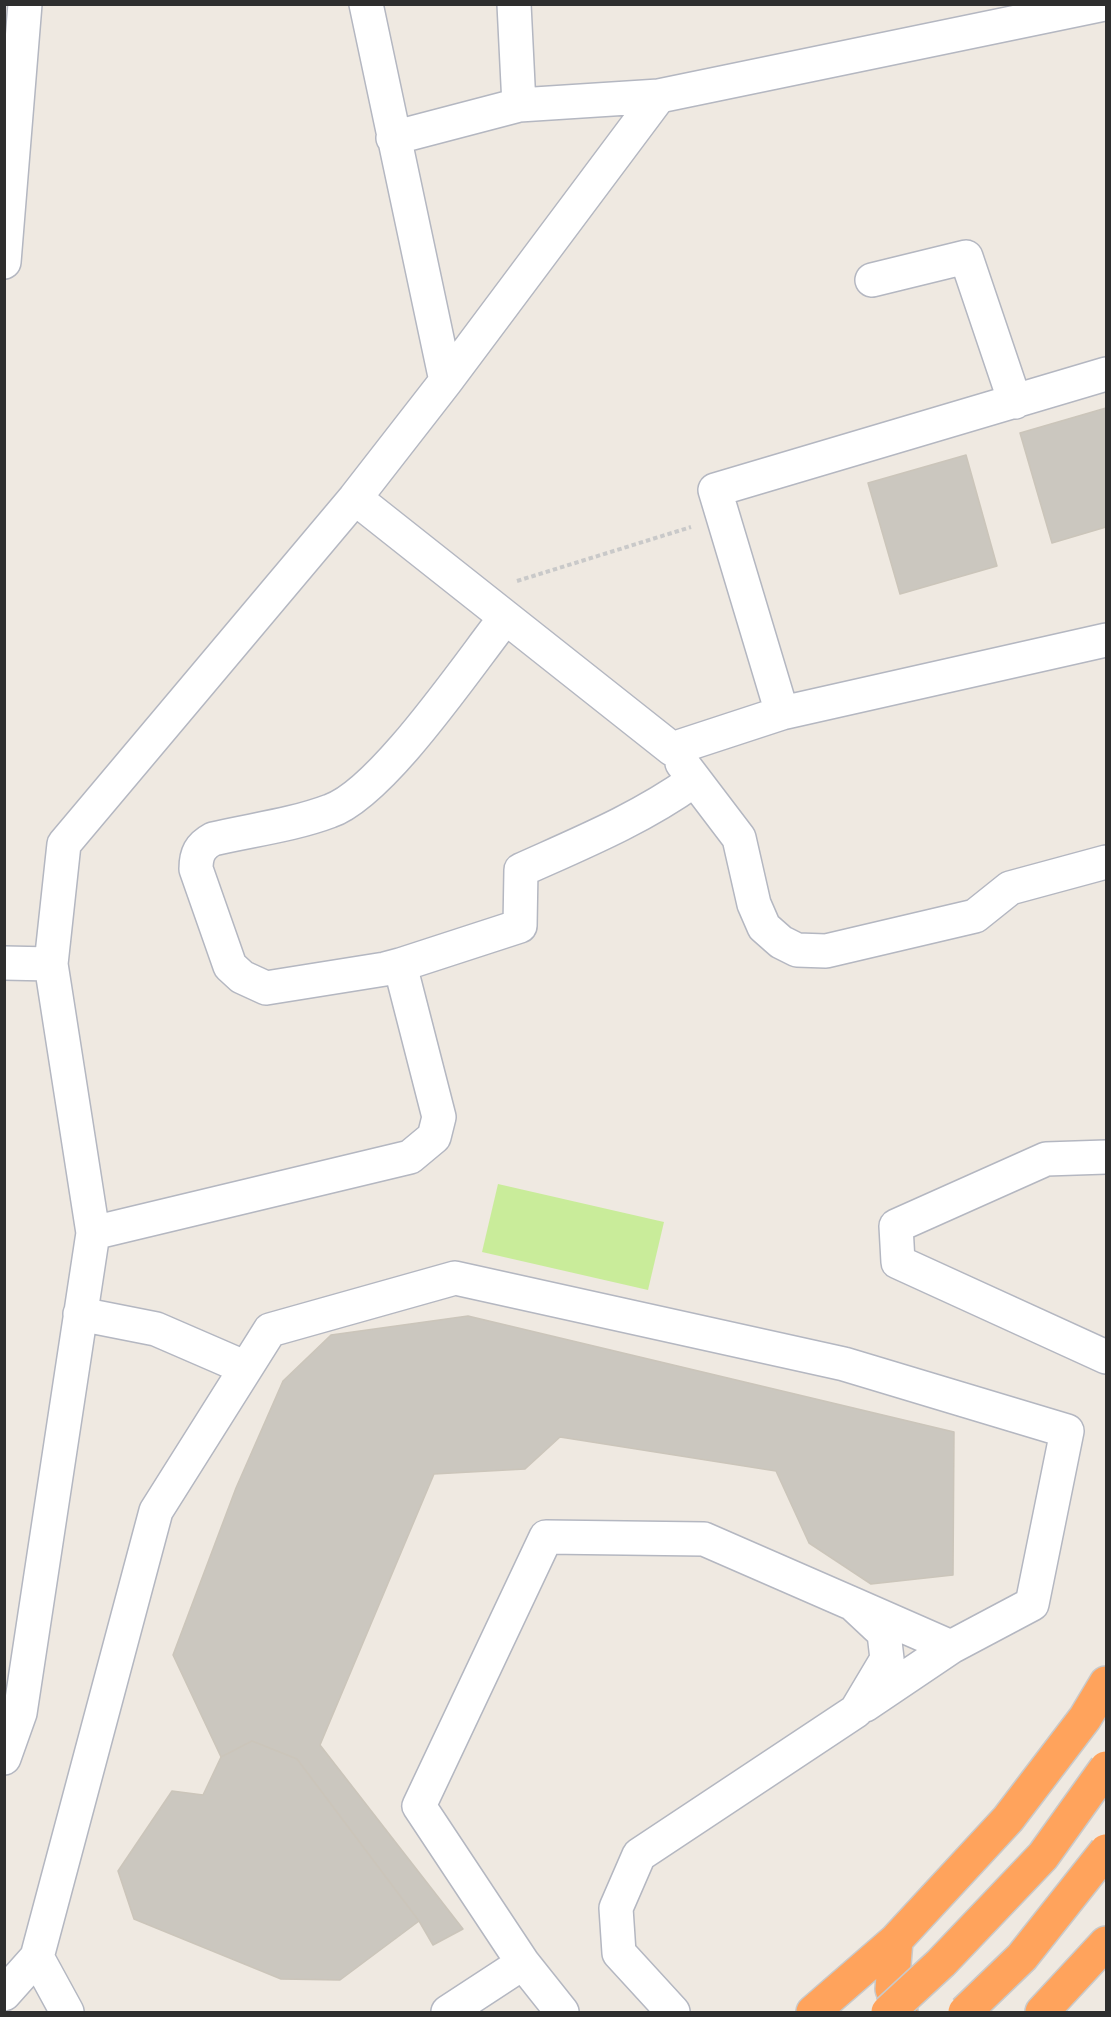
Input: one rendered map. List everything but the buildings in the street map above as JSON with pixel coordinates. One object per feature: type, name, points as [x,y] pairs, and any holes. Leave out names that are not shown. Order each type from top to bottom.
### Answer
[{"type":"highway","points":[[813,2013],[896,1940],[1008,1819],[1085,1718],[1107,1683]]},
{"type":"highway","points":[[888,2013],[941,1963],[1043,1856],[1107,1768]]},
{"type":"highway","points":[[965,2013],[1022,1957],[1107,1851]]},
{"type":"highway","points":[[896,1940],[892,1989],[901,2013]]},
{"type":"highway","points":[[1042,2013],[1107,1943]]},
{"type":"street","points":[[4,262],[25,4]]},
{"type":"street","points":[[366,4],[446,381]]},
{"type":"street","points":[[514,4],[519,105]]},
{"type":"street","points":[[393,138],[519,105],[659,96],[1104,4]]},
{"type":"street","points":[[4,1758],[20,1713],[93,1233],[51,964],[64,844],[355,498],[446,381],[659,96]]},
{"type":"street","points":[[872,280],[966,257],[1015,402]]},
{"type":"street","points":[[782,713],[715,490],[1107,374]]},
{"type":"street","points":[[355,498],[672,749],[693,780],[739,838],[754,904],[764,927],[781,942],[797,950],[826,951],[975,916],[1010,888],[1107,862]]},
{"type":"street","points":[[505,618],[406,745],[361,790],[331,811],[213,839],[199,850],[196,869],[230,966],[254,984],[266,988],[385,969],[520,926],[521,870],[620,826],[659,805],[693,780]]},
{"type":"street","points":[[672,749],[782,713],[1107,640]]},
{"type":"street","points":[[4,963],[51,964]]},
{"type":"street","points":[[93,1233],[410,1157],[434,1137],[439,1117],[400,964]]},
{"type":"street","points":[[1107,1157],[1046,1159],[896,1226],[898,1262],[1107,1357]]},
{"type":"street","points":[[4,1994],[37,1957],[156,1511],[246,1368],[270,1330],[455,1278],[844,1364],[1067,1431],[1032,1604],[951,1647],[639,1855],[616,1908],[619,1953],[673,2013]]},
{"type":"street","points":[[80,1314],[156,1329],[246,1368]]},
{"type":"street","points":[[562,2013],[523,1963],[419,1806],[546,1537],[705,1539],[951,1647]]},
{"type":"street","points":[[853,1604],[884,1633],[887,1659],[856,1711]]},
{"type":"street","points":[[37,1957],[66,2013]]},
{"type":"street","points":[[448,2013],[523,1963]]},
{"type":"street","points":[[4,2006],[11,2013]]},
{"type":"path","points":[[474,594],[723,517]]},
{"type":"green space","points":[[498,1184],[664,1222],[648,1290],[482,1252]]}]
